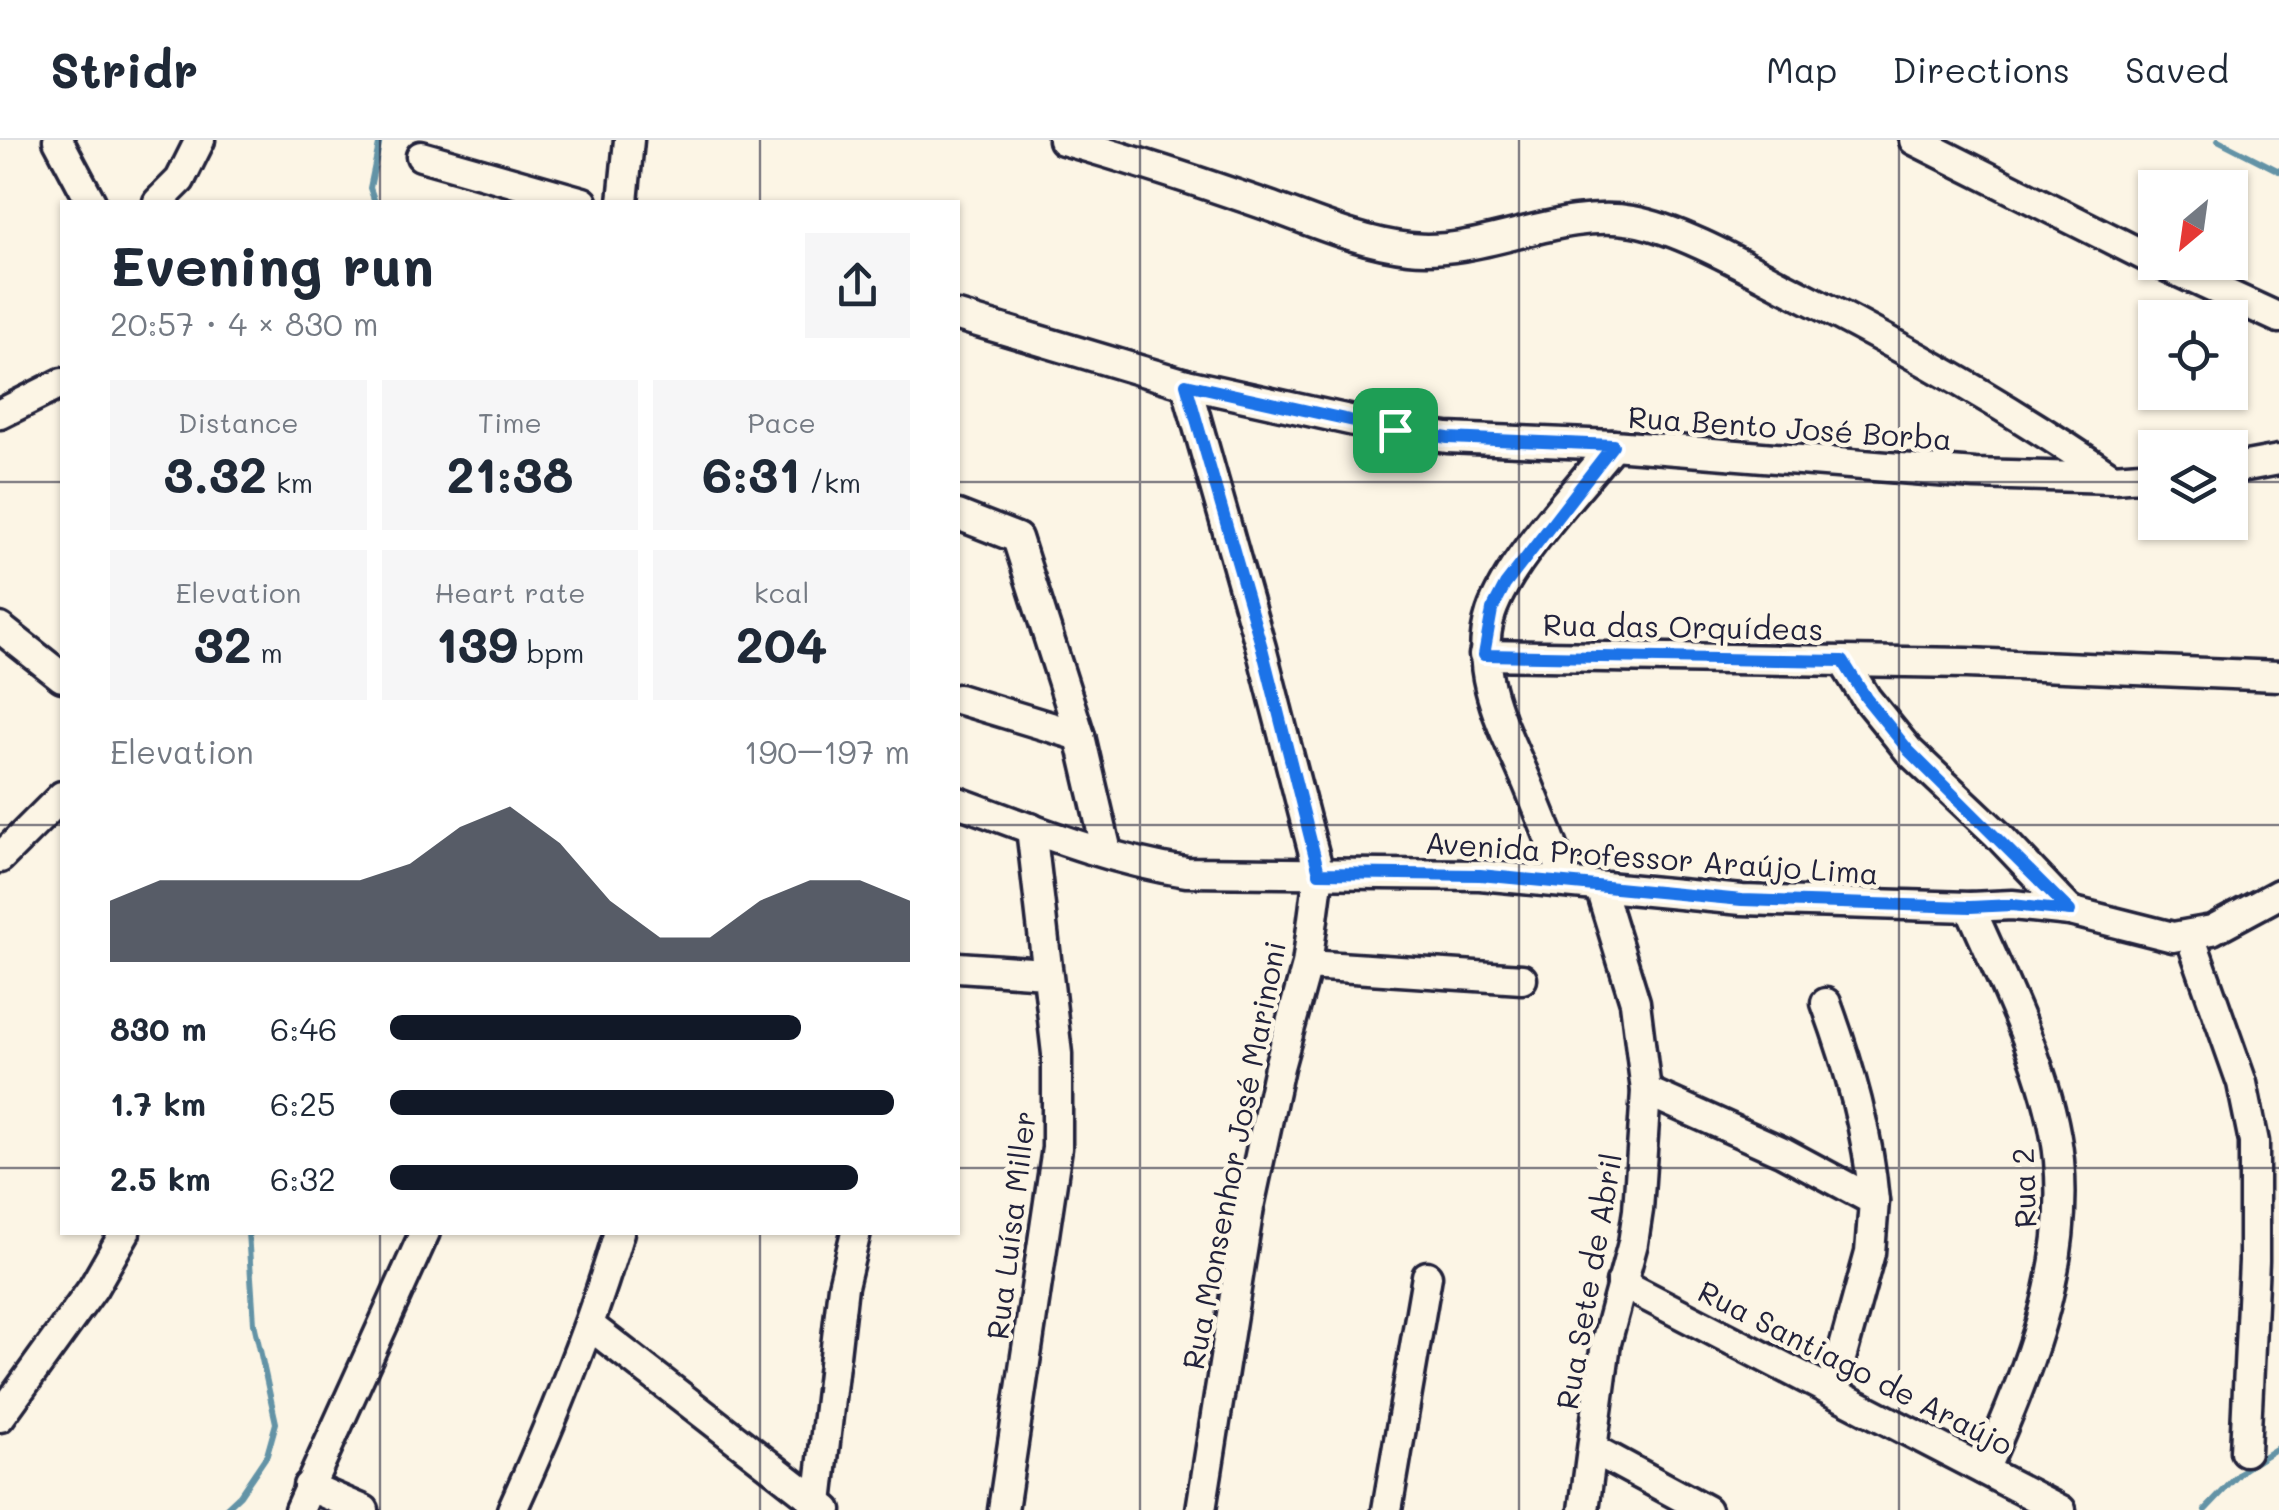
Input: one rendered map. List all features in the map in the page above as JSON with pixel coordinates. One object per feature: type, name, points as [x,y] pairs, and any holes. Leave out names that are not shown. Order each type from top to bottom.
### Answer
[{"type":"street","points":[[58,140],[90,200]]},
{"type":"street","points":[[160,200],[180,180],[200,140]]},
{"type":"street","points":[[624,200],[630,140]]},
{"type":"street","points":[[1063,140],[1348,234],[1411,248],[1485,241],[1604,218],[1657,228],[1751,269],[1858,324],[2031,424],[2112,478]]},
{"type":"street","points":[[1914,140],[2138,253]]},
{"type":"street","points":[[421,156],[576,200]]},
{"type":"street","points":[[2196,280],[2279,318]]},
{"type":"street","points":[[960,317],[1186,384],[1395,430],[1448,438],[1613,445]]},
{"type":"street","points":[[0,414],[60,384]]},
{"type":"street","points":[[1186,384],[1262,648],[1319,873]]},
{"type":"street","name":"Rua Bento José Borba","points":[[1566,882],[1543,818],[1498,717],[1484,655],[1492,610],[1505,585],[1613,445],[1975,474],[2138,476]]},
{"type":"street","points":[[2248,466],[2279,460]]},
{"type":"street","points":[[960,516],[1016,538],[1080,736],[1106,852]]},
{"type":"street","points":[[0,628],[60,675]]},
{"type":"street","name":"Rua das Orquídeas","points":[[1484,655],[1843,661],[1866,698],[1909,751],[1986,823],[2070,911]]},
{"type":"street","points":[[1843,661],[2279,676]]},
{"type":"street","points":[[960,701],[1080,736]]},
{"type":"street","points":[[0,858],[60,798]]},
{"type":"street","name":"Avenida Professor Araújo Lima","points":[[960,803],[1154,867],[1186,872],[1480,875],[1742,900],[2012,905],[2070,911],[2174,937],[2225,924],[2279,894]]},
{"type":"street","name":"Rua Luísa Miller","points":[[1003,1510],[1056,1148],[1057,1054],[1031,828]]},
{"type":"street","name":"Rua Monsenhor José Marinoni","points":[[1201,1510],[1256,1173],[1307,965],[1319,873]]},
{"type":"street","name":"Rua Sete de Abril","points":[[1584,1510],[1606,1343],[1638,1210],[1646,1091],[1635,1002],[1600,888]]},
{"type":"street","name":"Rua 2","points":[[1970,907],[2012,1003],[2048,1101],[2059,1158],[2061,1214],[2038,1339],[1984,1470]]},
{"type":"street","points":[[2190,936],[2242,1083],[2254,1142],[2256,1193],[2245,1451]]},
{"type":"street","points":[[1307,965],[1522,978]]},
{"type":"street","points":[[960,967],[1046,972]]},
{"type":"street","points":[[1826,1004],[1862,1114],[1870,1150],[1874,1201],[1870,1253],[1832,1391]]},
{"type":"street","points":[[1646,1091],[1783,1152],[1874,1201]]},
{"type":"street","points":[[0,1417],[94,1288],[123,1235]]},
{"type":"street","points":[[364,1510],[304,1498],[424,1235]]},
{"type":"street","points":[[512,1510],[589,1325],[618,1235]]},
{"type":"street","points":[[822,1506],[844,1286],[855,1235]]},
{"type":"street","points":[[1387,1510],[1427,1276]]},
{"type":"street","name":"Rua Santiago de Araújo","points":[[1621,1283],[2061,1510]]},
{"type":"street","points":[[589,1325],[822,1506]]},
{"type":"street","points":[[1593,1448],[1706,1510]]},
{"type":"waterway","points":[[374,200],[370,188],[380,140]]},
{"type":"waterway","points":[[2218,140],[2279,171]]},
{"type":"waterway","points":[[224,1510],[240,1495],[267,1455],[276,1423],[254,1323],[248,1235]]},
{"type":"waterway","points":[[2205,1510],[2244,1469],[2279,1447]]},
{"type":"route","points":[[1186,384],[1395,430],[1448,438],[1613,445],[1505,585],[1492,610],[1484,655],[1843,661],[1866,698],[1909,751],[2070,911],[2012,905],[1742,900],[1480,875],[1319,873],[1262,648],[1186,384]]}]
